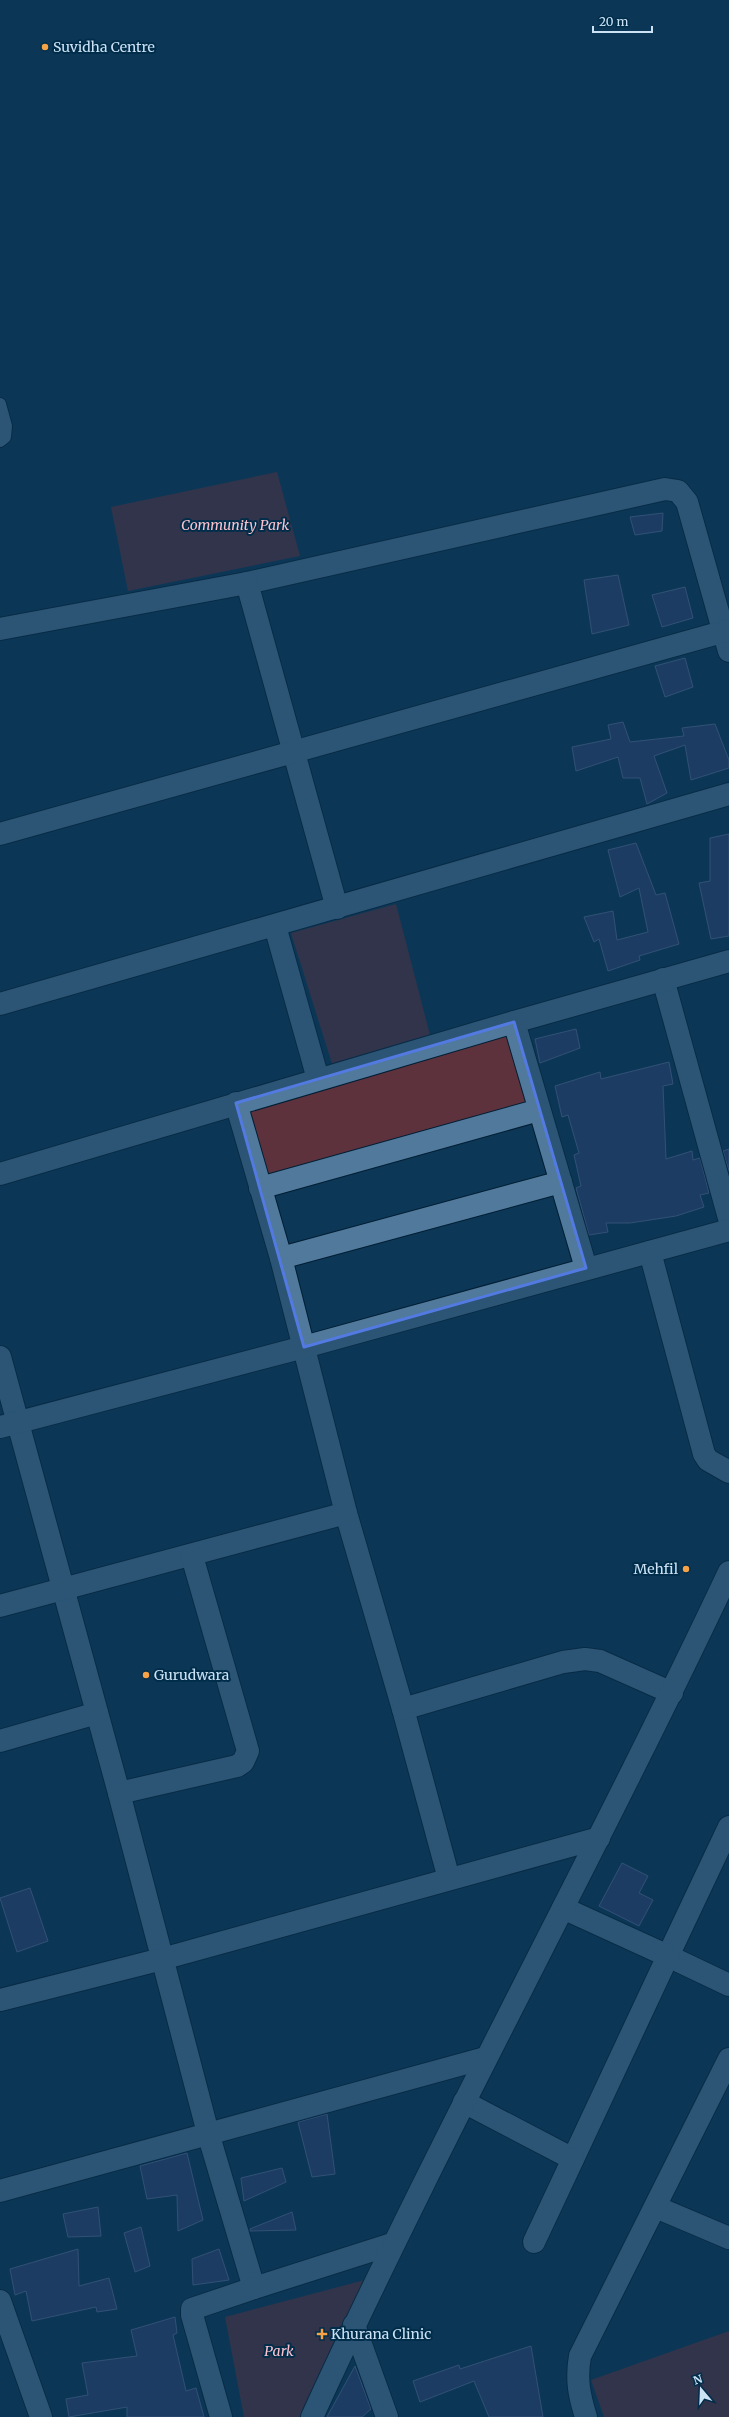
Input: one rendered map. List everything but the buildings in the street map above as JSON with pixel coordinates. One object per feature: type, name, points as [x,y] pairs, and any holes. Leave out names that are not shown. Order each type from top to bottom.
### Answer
[{"type":"street","points":[[0,629],[247,583],[665,488],[678,491],[687,502],[727,637],[292,751],[0,834]]},
{"type":"street","points":[[247,583],[292,751],[337,908]]},
{"type":"street","points":[[0,1004],[729,794]]},
{"type":"street","points":[[275,926],[318,1079]]},
{"type":"street","points":[[0,1174],[318,1079],[729,961]]},
{"type":"street","points":[[663,979],[729,1218]]},
{"type":"street","points":[[514,1022],[586,1268]]},
{"type":"street","points":[[236,1103],[281,1258],[346,1513],[403,1709],[449,1879]]},
{"type":"street","points":[[260,1188],[539,1110]]},
{"type":"street","points":[[281,1258],[561,1182]]},
{"type":"street","points":[[9,1425],[304,1347],[586,1268],[729,1230]]},
{"type":"street","points":[[650,1252],[704,1454],[708,1460],[729,1472]]},
{"type":"street","points":[[0,1357],[9,1425],[63,1589],[119,1793],[208,2133],[254,2288]]},
{"type":"street","points":[[0,1606],[192,1556],[346,1513]]},
{"type":"street","points":[[119,1793],[237,1766],[242,1762],[248,1751],[192,1556]]},
{"type":"street","points":[[312,2417],[392,2244],[485,2058],[672,1693],[729,1572]]},
{"type":"street","points":[[403,1709],[563,1662],[585,1660],[600,1661],[672,1693]]},
{"type":"street","points":[[0,1741],[97,1713]]},
{"type":"street","points":[[534,2242],[729,1827]]},
{"type":"street","points":[[0,2000],[162,1959],[599,1838]]},
{"type":"street","points":[[563,1908],[729,1985]]},
{"type":"street","points":[[0,2191],[485,2058]]},
{"type":"street","points":[[586,2417],[578,2391],[577,2374],[580,2356],[727,2071]]},
{"type":"street","points":[[464,2102],[574,2159]]},
{"type":"street","points":[[656,2207],[729,2238]]},
{"type":"street","points":[[221,2417],[192,2315],[192,2309],[392,2244]]},
{"type":"street","points":[[0,2301],[40,2417]]},
{"type":"street","points":[[354,2325],[387,2417]]},
{"type":"lane","points":[[0,404],[6,426],[6,437],[0,441]]},
{"type":"highlighted area","points":[[514,1022],[586,1268],[304,1347],[236,1103]]},
{"type":"green space","name":"Community Park","points":[[277,472],[300,556],[128,591],[111,507]]},
{"type":"green space","points":[[396,904],[430,1035],[333,1067],[291,933]]},
{"type":"green space","points":[[509,1028],[530,1103],[266,1185],[243,1105]]},
{"type":"green space","name":"Park","points":[[365,2280],[300,2417],[244,2417],[225,2317]]},
{"type":"green space","points":[[729,2331],[729,2417],[604,2417],[591,2380]]},
{"type":"place","name":"Suvidha Centre","points":[[45,47]]},
{"type":"place","name":"Mehfil","points":[[686,1569]]},
{"type":"place","name":"Gurudwara","points":[[146,1675]]},
{"type":"place","name":"Khurana Clinic","points":[[322,2334]]}]
